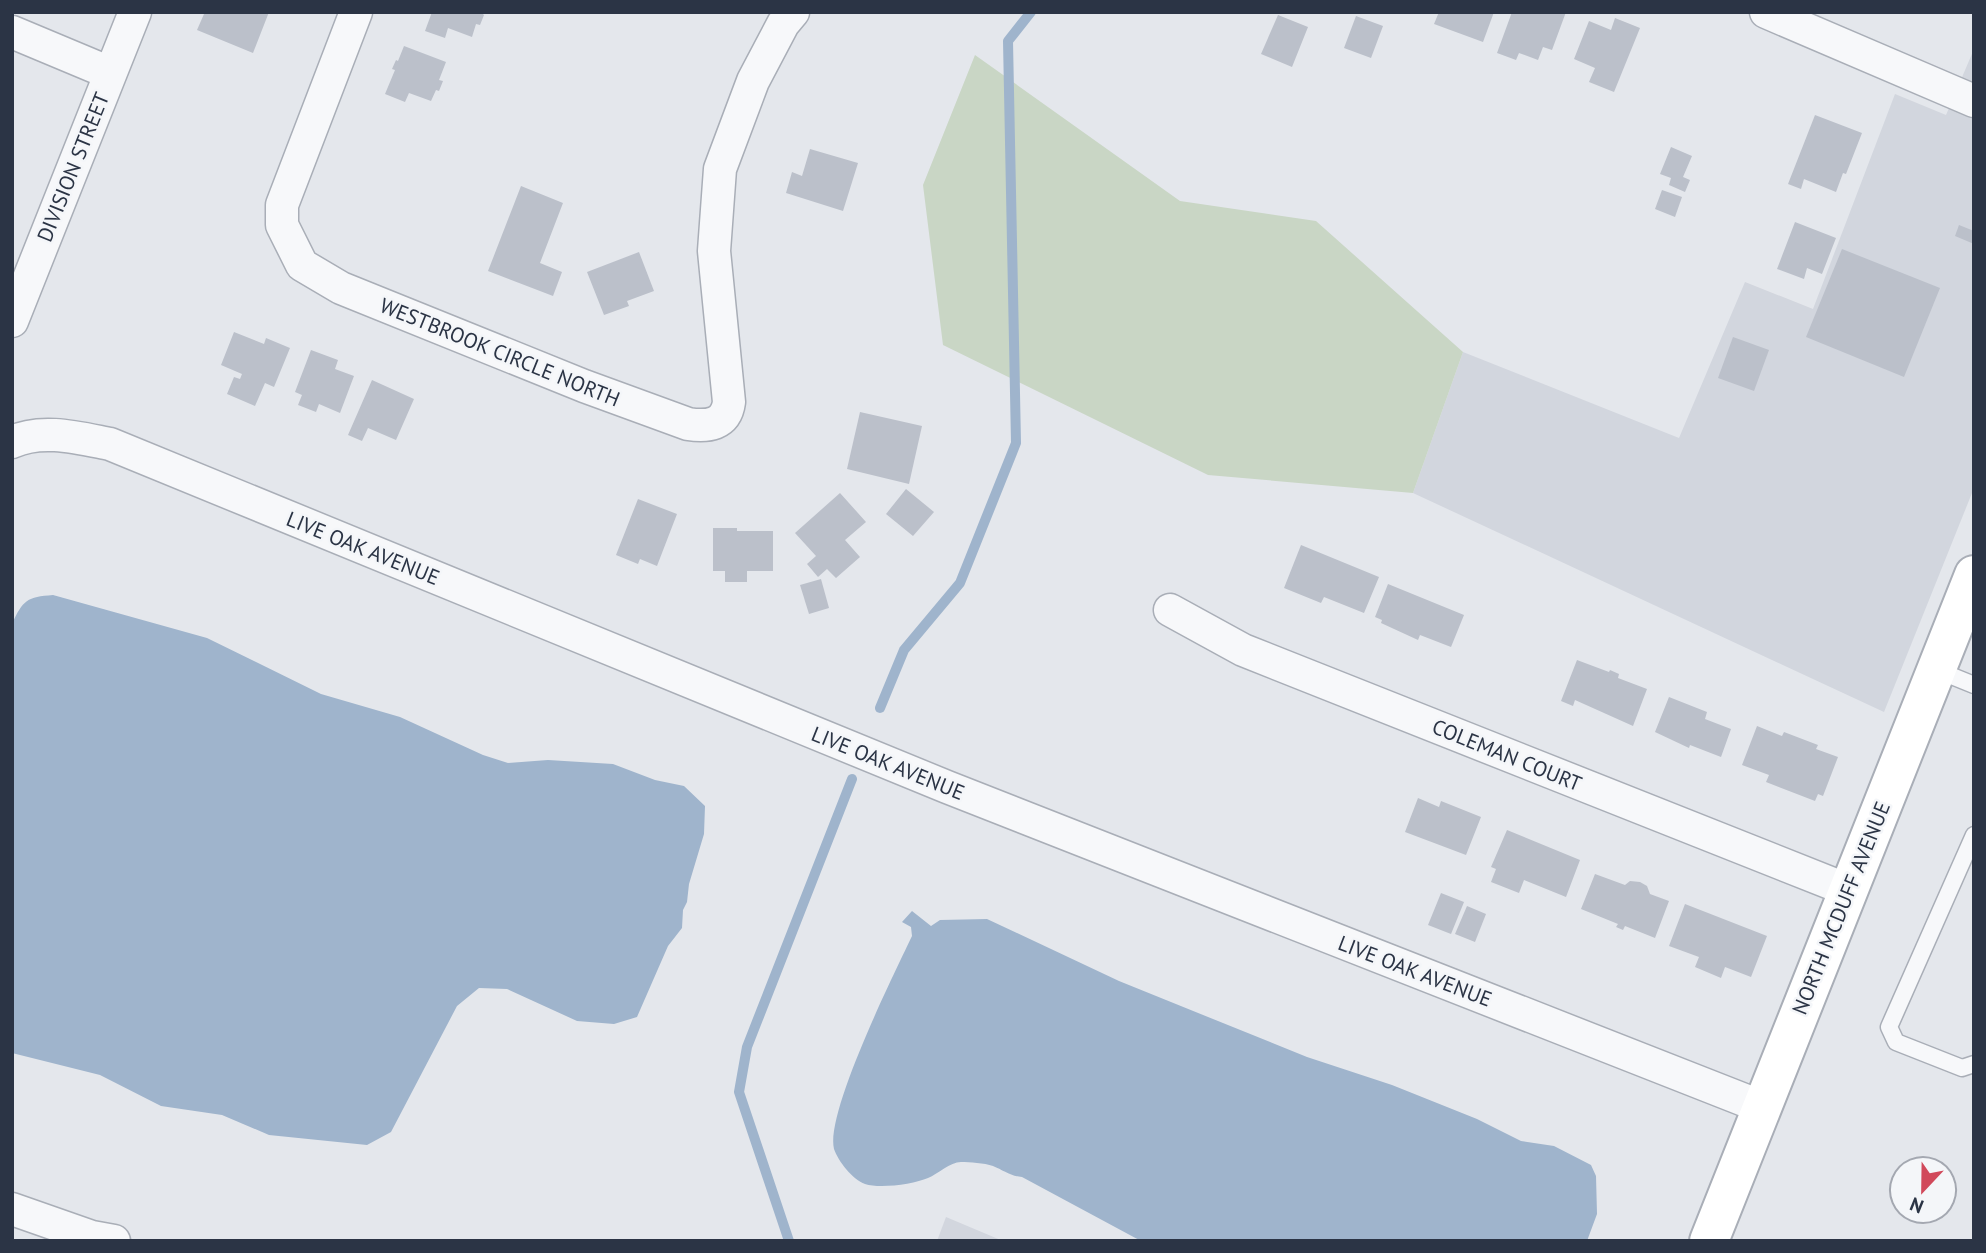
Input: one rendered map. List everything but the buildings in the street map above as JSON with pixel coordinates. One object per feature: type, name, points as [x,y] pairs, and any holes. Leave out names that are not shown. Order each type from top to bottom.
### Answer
[{"type":"main road","name":"NORTH MCDUFF AVENUE","points":[[1709,1241],[1974,575]]},
{"type":"street","name":"DIVISION STREET","points":[[12,321],[135,12]]},
{"type":"street","name":"WESTBROOK CIRCLE NORTH","points":[[356,12],[282,205],[282,225],[302,265],[341,288],[584,386],[688,424],[706,427],[722,420],[728,412],[729,402],[714,251],[720,169],[753,81],[783,24],[793,12]]},
{"type":"street","points":[[1766,12],[1974,101]]},
{"type":"street","points":[[12,32],[110,73]]},
{"type":"street","name":"LIVE OAK AVENUE","points":[[12,442],[25,436],[65,436],[110,444],[947,787],[1762,1107]]},
{"type":"street","name":"COLEMAN COURT","points":[[1170,610],[1243,650],[1848,890]]},
{"type":"street","points":[[12,1209],[92,1237],[114,1241]]},
{"type":"lane","points":[[1937,670],[1974,685]]},
{"type":"lane","points":[[1974,835],[1889,1027],[1896,1042],[1962,1068],[1974,1064]]},
{"type":"shaded area","points":[[1974,49],[1974,488],[1884,712],[1413,493],[1463,352],[1679,438],[1745,282],[1813,309],[1895,94],[1946,115]]},
{"type":"shaded area","points":[[946,1217],[1003,1241],[937,1241]]},
{"type":"green space","points":[[975,55],[1180,201],[1316,221],[1463,352],[1413,493],[1208,475],[943,345],[923,185]]},
{"type":"water","points":[[53,595],[207,638],[321,694],[400,717],[483,755],[508,763],[548,760],[613,764],[655,780],[684,786],[705,806],[704,834],[689,884],[682,928],[668,946],[637,1017],[614,1024],[577,1021],[507,989],[479,988],[457,1006],[391,1132],[367,1145],[269,1135],[222,1115],[161,1106],[100,1075],[12,1053],[12,624],[27,601]]},
{"type":"water","points":[[912,911],[931,926],[940,920],[987,919],[1119,981],[1307,1057],[1392,1085],[1477,1119],[1521,1141],[1554,1146],[1591,1165],[1596,1176],[1597,1214],[1587,1241],[1141,1241],[1022,1177],[985,1164],[957,1163],[928,1178],[906,1184],[879,1186],[860,1182],[846,1170],[836,1154],[834,1131],[840,1106],[863,1043],[912,936],[911,927],[902,922]]},
{"type":"waterway","points":[[880,708],[904,650],[960,583],[1016,443],[1008,41],[1031,12]]},
{"type":"waterway","points":[[789,1241],[739,1092],[747,1047],[852,779]]}]
